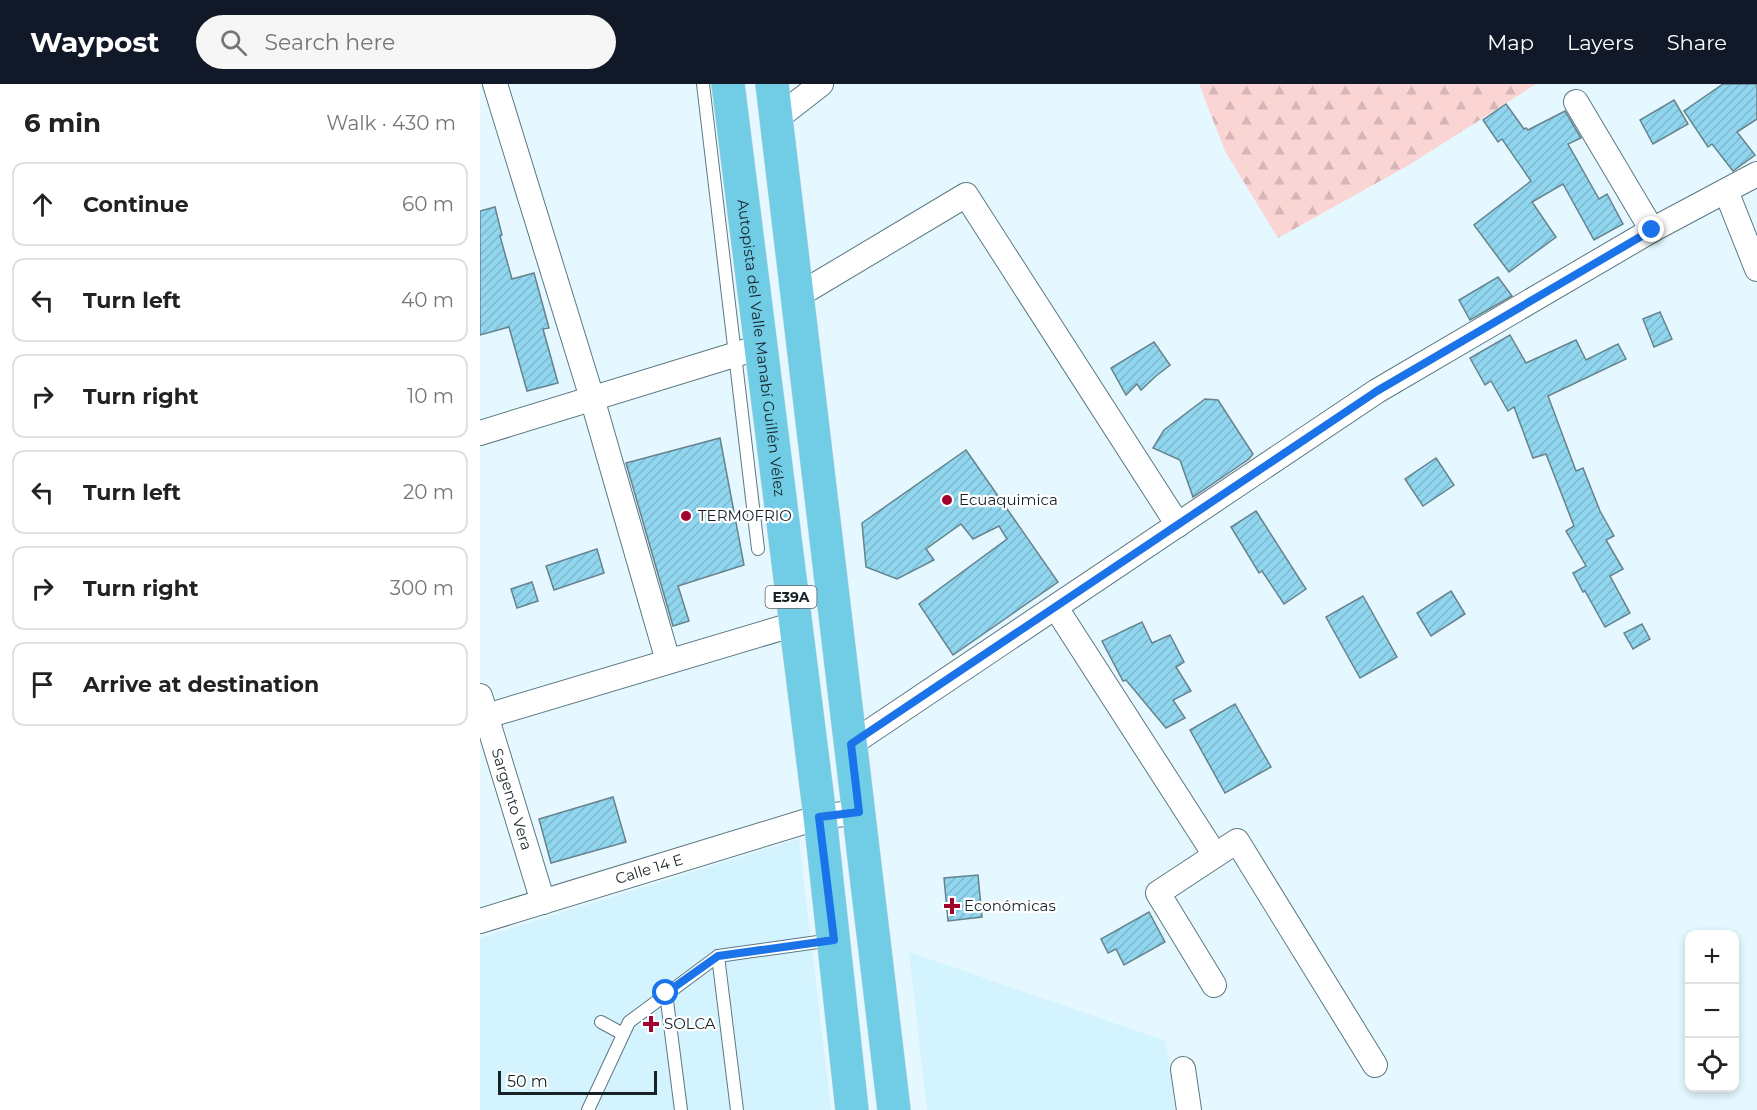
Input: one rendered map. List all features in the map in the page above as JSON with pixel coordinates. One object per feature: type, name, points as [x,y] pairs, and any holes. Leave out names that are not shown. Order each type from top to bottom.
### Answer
[{"type":"main road","name":"Autopista del Valle Manabí Guillén Vélez","points":[[728,84],[748,351],[795,624],[834,940],[852,1110]]},
{"type":"main road","name":"E39A","points":[[772,84],[894,1110]]},
{"type":"street","points":[[495,84],[592,398],[669,661]]},
{"type":"street","points":[[776,119],[821,84]]},
{"type":"street","points":[[1576,102],[1652,230]]},
{"type":"street","points":[[851,744],[1377,391],[1652,230],[1757,174]]},
{"type":"street","points":[[1726,191],[1757,269]]},
{"type":"street","points":[[797,296],[966,195],[1178,525]]},
{"type":"street","points":[[480,433],[748,351]]},
{"type":"street","points":[[1056,608],[1215,855]]},
{"type":"street","points":[[482,710],[669,661],[795,624]]},
{"type":"street","name":"Sargento Vera","points":[[482,710],[543,902]]},
{"type":"street","name":"Calle 14 E","points":[[480,921],[819,817],[859,812]]},
{"type":"street","points":[[1214,985],[1158,893],[1237,841],[1374,1065]]},
{"type":"street","points":[[1183,1069],[1189,1110]]},
{"type":"lane","points":[[702,84],[748,351],[758,549]]},
{"type":"lane","points":[[588,1110],[629,1022],[718,956],[834,940]]},
{"type":"lane","points":[[718,956],[736,1110]]},
{"type":"lane","points":[[666,993],[681,1110]]},
{"type":"lane","points":[[602,1022],[623,1034]]},
{"type":"shaded area","name":"SOLCA","points":[[799,839],[831,1110],[480,1110],[480,938]]},
{"type":"shaded area","points":[[909,952],[1166,1041],[1175,1110],[927,1110]]},
{"type":"green space","points":[[1199,84],[1536,84],[1409,165],[1278,238],[1225,151]]},
{"type":"building","points":[[1723,84],[1757,84],[1757,119],[1737,132],[1755,155],[1733,171],[1712,144],[1708,147],[1684,111]]},
{"type":"building","points":[[1674,100],[1688,124],[1653,144],[1640,120]]},
{"type":"building","points":[[1506,104],[1524,129],[1528,130],[1565,111],[1581,138],[1568,144],[1599,199],[1607,194],[1623,224],[1594,240],[1563,184],[1532,202],[1556,237],[1509,272],[1474,225],[1531,181],[1502,139],[1498,142],[1483,120]]},
{"type":"building","points":[[495,207],[512,279],[534,273],[549,328],[543,329],[558,383],[527,391],[509,327],[480,335],[480,211]]},
{"type":"building","points":[[1498,277],[1512,296],[1470,320],[1459,300]]},
{"type":"building","points":[[1660,312],[1672,339],[1654,347],[1643,319]]},
{"type":"building","points":[[1510,335],[1526,363],[1576,340],[1586,360],[1618,344],[1626,359],[1548,396],[1576,471],[1583,468],[1600,511],[1614,536],[1606,540],[1623,569],[1610,576],[1630,613],[1605,627],[1573,573],[1586,566],[1566,531],[1574,526],[1546,454],[1533,458],[1514,407],[1508,411],[1491,381],[1485,385],[1470,358]]},
{"type":"building","points":[[1154,342],[1170,365],[1141,390],[1137,384],[1126,395],[1111,368]]},
{"type":"building","points":[[1205,399],[1218,400],[1253,454],[1193,497],[1180,460],[1153,448],[1164,430]]},
{"type":"building","name":"TERMOFRIO","points":[[720,438],[744,565],[678,586],[689,621],[673,626],[626,463]]},
{"type":"building","points":[[966,450],[1058,582],[953,655],[919,604],[1007,539],[999,526],[973,539],[961,524],[926,549],[934,560],[897,579],[866,567],[862,523]]},
{"type":"building","points":[[1436,458],[1454,485],[1423,506],[1405,479]]},
{"type":"building","points":[[1256,511],[1306,589],[1284,604],[1262,571],[1259,573],[1231,527]]},
{"type":"building","points":[[597,549],[604,573],[554,590],[546,566]]},
{"type":"building","points":[[532,582],[538,601],[517,608],[511,589]]},
{"type":"building","points":[[1451,591],[1465,614],[1431,636],[1417,613]]},
{"type":"building","points":[[1363,596],[1397,657],[1360,678],[1326,617]]},
{"type":"building","points":[[1142,622],[1152,643],[1170,635],[1184,662],[1176,667],[1191,691],[1173,700],[1185,718],[1166,728],[1126,680],[1123,681],[1102,641]]},
{"type":"building","points":[[1642,624],[1650,639],[1633,649],[1624,633]]},
{"type":"building","points":[[1235,704],[1271,767],[1225,793],[1190,730]]},
{"type":"building","points":[[613,797],[626,842],[551,863],[539,819]]},
{"type":"building","points":[[978,875],[982,917],[948,921],[944,878]]},
{"type":"building","points":[[1149,912],[1165,942],[1124,965],[1116,949],[1108,953],[1101,939]]},
{"type":"place","name":"Ecuaquimica","points":[[947,500]]},
{"type":"place","name":"TERMOFRIO","points":[[686,516]]},
{"type":"place","name":"Económicas","points":[[952,906]]},
{"type":"place","name":"SOLCA","points":[[651,1024]]},
{"type":"route","points":[[666,993],[718,956],[834,940],[819,817],[859,812],[851,744],[1377,391],[1652,230]]}]
